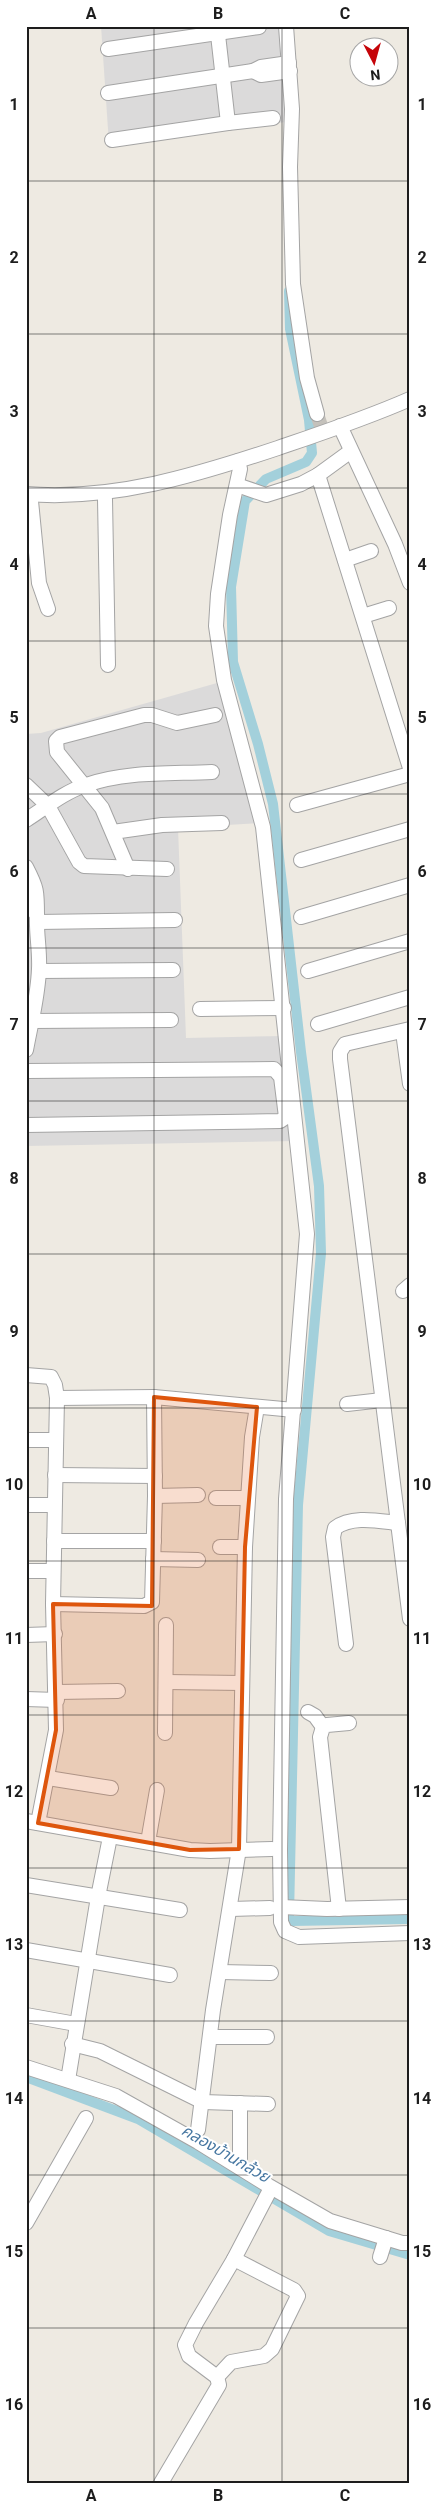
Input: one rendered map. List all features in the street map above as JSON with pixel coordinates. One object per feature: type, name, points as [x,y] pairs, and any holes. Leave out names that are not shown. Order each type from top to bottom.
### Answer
[{"type":"street","points":[[286,26],[284,68],[292,109],[290,167],[293,284],[303,358],[317,414]]},
{"type":"street","points":[[108,48],[218,30],[259,28]]},
{"type":"street","points":[[218,30],[228,123]]},
{"type":"street","points":[[108,92],[254,72],[261,75],[284,68]]},
{"type":"street","points":[[112,140],[274,118]]},
{"type":"street","points":[[341,429],[410,399]]},
{"type":"street","points":[[28,499],[105,499],[166,490],[410,406]]},
{"type":"street","points":[[341,429],[395,544],[410,583]]},
{"type":"street","points":[[241,487],[260,494],[272,494],[318,475],[351,451]]},
{"type":"street","points":[[239,465],[241,487],[232,502],[218,594],[216,626],[224,680],[263,827],[307,1234],[306,1267],[296,1362],[285,1516],[280,1850],[283,1907],[281,1922],[285,1931],[298,1937],[410,1933]]},
{"type":"street","points":[[28,499],[162,484],[239,465]]},
{"type":"street","points":[[318,475],[410,768]]},
{"type":"street","points":[[28,499],[39,583],[48,609]]},
{"type":"street","points":[[105,499],[108,665]]},
{"type":"street","points":[[345,560],[371,551]]},
{"type":"street","points":[[363,616],[389,608]]},
{"type":"street","points":[[128,869],[102,808],[57,752],[56,740],[60,737],[144,715],[152,715],[177,723],[215,716]]},
{"type":"street","points":[[26,820],[85,785],[132,775],[212,772]]},
{"type":"street","points":[[297,805],[410,774]]},
{"type":"street","points":[[26,785],[48,806],[79,862],[93,868],[167,869]]},
{"type":"street","points":[[113,832],[162,826],[222,823]]},
{"type":"street","points":[[300,860],[410,829]]},
{"type":"street","points":[[26,866],[34,883],[35,963],[26,1050]]},
{"type":"street","points":[[301,917],[410,886]]},
{"type":"street","points":[[33,909],[175,920]]},
{"type":"street","points":[[308,971],[410,941]]},
{"type":"street","points":[[35,963],[172,970]]},
{"type":"street","points":[[318,1024],[410,997]]},
{"type":"street","points":[[200,1009],[284,1008]]},
{"type":"street","points":[[31,1014],[171,1020]]},
{"type":"street","points":[[410,1084],[406,1030],[345,1044],[340,1052],[410,1619]]},
{"type":"street","points":[[26,1071],[269,1068],[274,1069],[281,1076],[286,1117],[280,1121],[26,1124]]},
{"type":"street","points":[[26,1375],[51,1377],[56,1385],[57,1398],[53,1571],[57,1696],[56,1730],[48,1778],[32,1822],[190,1850],[272,1849]]},
{"type":"street","points":[[57,1398],[154,1397],[294,1410]]},
{"type":"street","points":[[53,1604],[144,1606],[149,1604],[152,1597],[154,1541],[154,1397]]},
{"type":"street","points":[[347,1404],[382,1400]]},
{"type":"street","points":[[198,2130],[210,2036],[239,1849],[245,1547],[256,1407]]},
{"type":"street","points":[[26,1440],[56,1440]]},
{"type":"street","points":[[55,1475],[155,1476]]},
{"type":"street","points":[[155,1496],[198,1495]]},
{"type":"street","points":[[216,1498],[248,1498]]},
{"type":"street","points":[[26,1505],[54,1505]]},
{"type":"street","points":[[346,1644],[333,1537],[335,1528],[346,1522],[358,1520],[398,1523]]},
{"type":"street","points":[[54,1541],[154,1541]]},
{"type":"street","points":[[220,1547],[245,1547]]},
{"type":"street","points":[[153,1559],[198,1560]]},
{"type":"street","points":[[26,1570],[53,1571]]},
{"type":"street","points":[[165,1733],[166,1626]]},
{"type":"street","points":[[26,1634],[55,1634]]},
{"type":"street","points":[[166,1682],[242,1683]]},
{"type":"street","points":[[26,1699],[118,1691]]},
{"type":"street","points":[[308,1712],[323,1727]]},
{"type":"street","points":[[323,1727],[327,1725],[349,1724]]},
{"type":"street","points":[[323,1727],[320,1736],[339,1909]]},
{"type":"street","points":[[48,1778],[111,1788]]},
{"type":"street","points":[[148,1842],[156,1790]]},
{"type":"street","points":[[68,2080],[72,2044],[110,1837]]},
{"type":"street","points":[[26,1885],[180,1910]]},
{"type":"street","points":[[231,1909],[410,1907]]},
{"type":"street","points":[[26,1950],[170,1975]]},
{"type":"street","points":[[220,1972],[271,1973]]},
{"type":"street","points":[[26,2015],[76,2024]]},
{"type":"street","points":[[210,2036],[267,2037]]},
{"type":"street","points":[[72,2044],[100,2051],[203,2102],[268,2104]]},
{"type":"street","points":[[26,2067],[116,2096],[198,2142],[270,2190],[383,2247],[410,2243]]},
{"type":"street","points":[[240,2103],[240,2162]]},
{"type":"street","points":[[26,2223],[86,2118]]},
{"type":"street","points":[[162,2483],[219,2385],[217,2377],[189,2356],[185,2345],[234,2259],[270,2190]]},
{"type":"street","points":[[217,2377],[231,2362],[264,2356],[272,2349],[298,2296],[294,2290],[234,2259]]},
{"type":"highlighted area","points":[[154,1397],[257,1407],[245,1547],[239,1849],[190,1850],[38,1823],[56,1730],[53,1604],[152,1606]]},
{"type":"shaded area","points":[[101,26],[280,26],[286,122],[109,144]]},
{"type":"shaded area","points":[[217,683],[260,823],[178,828],[186,1038],[284,1036],[295,1141],[26,1146],[26,734],[41,733]]},
{"type":"waterway","points":[[289,291],[290,329],[309,420],[312,453],[306,462],[266,479],[245,501],[231,587],[233,662],[258,744],[273,804],[301,1052],[319,1186],[321,1253],[298,1505],[289,1916],[291,1921],[410,1919]]},
{"type":"waterway","name":"คลองบ้านกล้วย","points":[[26,2077],[138,2119],[329,2231],[410,2255]]},
{"type":"tunnel","points":[[317,414],[323,432]]}]
